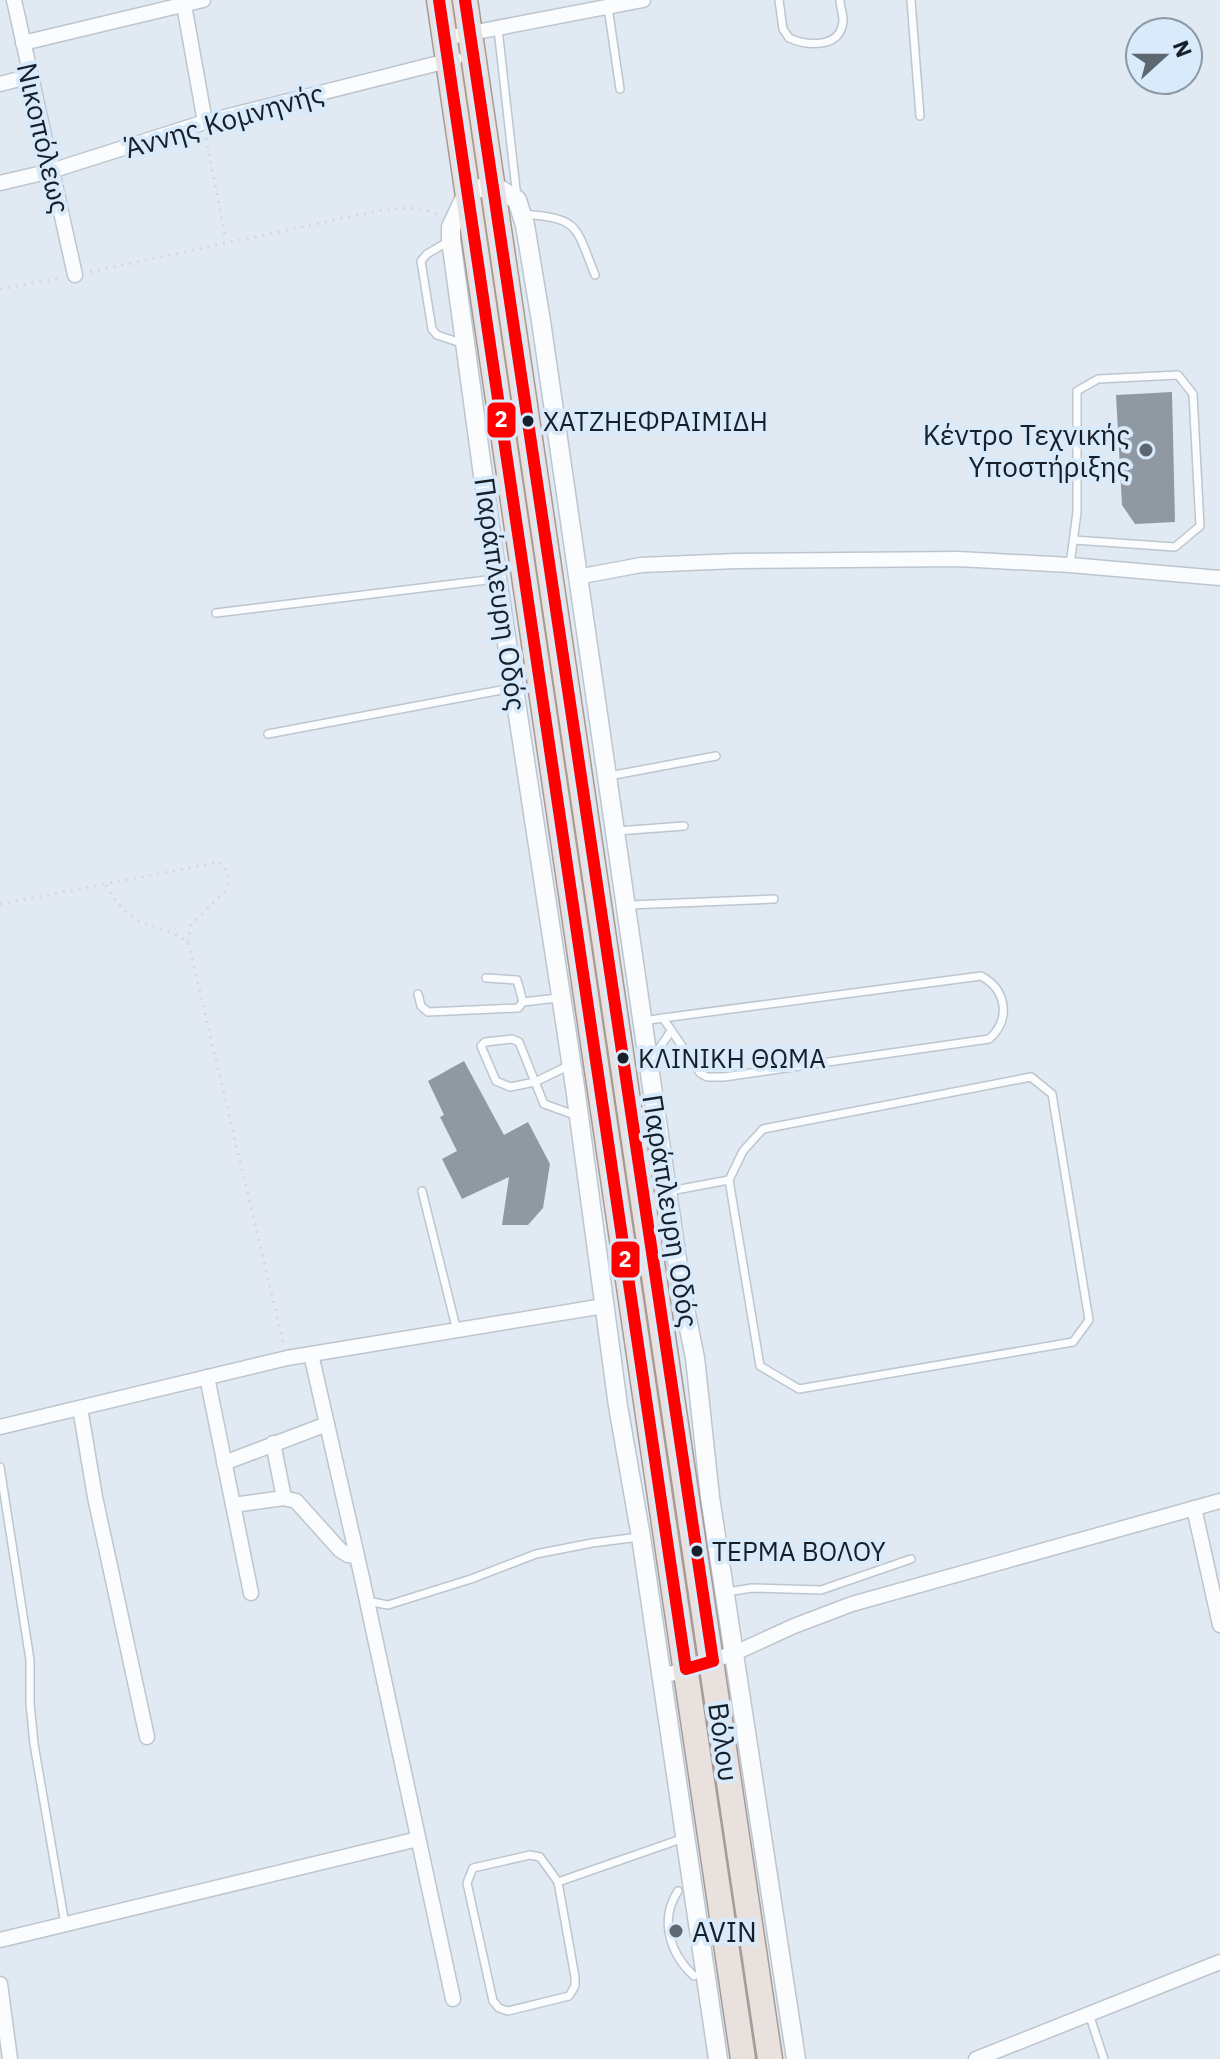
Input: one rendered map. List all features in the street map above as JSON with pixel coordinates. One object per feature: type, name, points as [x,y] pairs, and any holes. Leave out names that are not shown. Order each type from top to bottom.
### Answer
[{"type":"main road","name":"Βόλου","points":[[439,0],[743,2059]]},
{"type":"main road","name":"Βόλου","points":[[465,0],[724,1657],[770,2059]]},
{"type":"street","name":"Νικοπόλεως","points":[[14,0],[75,275]]},
{"type":"street","points":[[23,43],[203,0]]},
{"type":"street","points":[[446,49],[472,44],[498,29],[575,7],[608,7],[643,0]]},
{"type":"street","points":[[184,5],[205,122]]},
{"type":"street","points":[[446,49],[472,44]]},
{"type":"street","name":"Άννης Κομνηνής","points":[[0,183],[51,171],[446,49]]},
{"type":"street","points":[[0,84],[31,76]]},
{"type":"street","points":[[451,234],[468,191],[493,185],[520,207]]},
{"type":"street","name":"Παράπλευρη Οδός","points":[[520,207],[541,321],[682,1294],[695,1358],[710,1497],[725,1592],[724,1657],[796,2059]]},
{"type":"street","name":"Παράπλευρη Οδός","points":[[451,234],[497,578],[572,1064],[618,1406],[641,1537],[685,1838],[700,1983],[718,2059]]},
{"type":"street","points":[[577,577],[641,565],[958,559],[1220,578]]},
{"type":"street","points":[[0,1427],[287,1358],[604,1306]]},
{"type":"street","points":[[311,1354],[453,1999]]},
{"type":"street","points":[[207,1377],[251,1593]]},
{"type":"street","points":[[80,1408],[95,1497],[147,1737]]},
{"type":"street","points":[[224,1463],[327,1424]]},
{"type":"street","points":[[273,1443],[284,1498]]},
{"type":"street","points":[[233,1505],[291,1499],[303,1505],[344,1554],[357,1556]]},
{"type":"street","points":[[661,1677],[724,1657],[852,1604],[1220,1501]]},
{"type":"street","points":[[1194,1508],[1220,1625]]},
{"type":"street","points":[[0,1940],[418,1839]]},
{"type":"street","points":[[976,2059],[1220,1962]]},
{"type":"street","points":[[0,1984],[10,2059]]},
{"type":"lane","points":[[779,0],[783,29],[789,38],[814,45],[826,42],[839,32],[843,20],[840,0]]},
{"type":"lane","points":[[911,0],[920,116]]},
{"type":"lane","points":[[608,7],[620,89]]},
{"type":"lane","points":[[498,29],[520,207],[569,223],[579,236],[595,275]]},
{"type":"lane","points":[[451,234],[421,261],[430,326],[437,335],[466,344]]},
{"type":"lane","points":[[1070,565],[1077,512],[1077,391],[1098,379],[1178,375],[1193,394],[1200,526],[1175,547],[1074,540]]},
{"type":"lane","points":[[216,613],[497,578]]},
{"type":"lane","points":[[268,734],[515,687]]},
{"type":"lane","points":[[607,777],[716,756]]},
{"type":"lane","points":[[615,831],[684,826]]},
{"type":"lane","points":[[626,905],[774,899]]},
{"type":"lane","points":[[642,1021],[663,1018],[981,976],[994,985],[1004,1005],[1003,1021],[989,1039],[724,1077],[703,1076],[663,1018]]},
{"type":"lane","points":[[486,978],[517,980],[523,1002]]},
{"type":"lane","points":[[418,994],[421,1006],[428,1012],[518,1008],[523,1002],[561,998]]},
{"type":"lane","points":[[649,1064],[671,1031]]},
{"type":"lane","points":[[572,1064],[535,1082],[510,1087],[500,1085],[481,1049],[482,1042],[517,1040],[535,1082],[544,1104],[579,1117]]},
{"type":"lane","points":[[1031,1077],[1052,1094],[1089,1320],[1073,1342],[799,1389],[760,1366],[729,1180],[743,1151],[763,1129],[1031,1077]]},
{"type":"lane","points":[[668,1191],[729,1180]]},
{"type":"lane","points":[[422,1191],[457,1331]]},
{"type":"lane","points":[[0,1467],[30,1660],[31,1722],[66,1924]]},
{"type":"lane","points":[[367,1601],[388,1605],[471,1579],[536,1554],[641,1537]]},
{"type":"lane","points":[[725,1592],[752,1588],[821,1590],[911,1559]]},
{"type":"lane","points":[[558,1882],[685,1838]]},
{"type":"lane","points":[[530,1855],[540,1857],[558,1882],[575,1986],[569,1996],[508,2011],[499,2008],[493,2001],[468,1876],[473,1868],[530,1855]]},
{"type":"lane","points":[[678,1891],[668,1910],[676,1957],[700,1983],[733,1987]]},
{"type":"lane","points":[[1089,2014],[1104,2059]]},
{"type":"path","points":[[205,122],[208,156],[226,242]]},
{"type":"path","points":[[0,289],[402,208],[425,209],[439,216],[451,234]]},
{"type":"path","points":[[0,904],[220,862],[228,873],[227,889],[191,925],[188,942],[287,1358]]},
{"type":"path","points":[[106,885],[131,917],[188,942]]},
{"type":"building","name":"Κέντρο Τεχνικής Υποστήριξης","points":[[1172,392],[1175,522],[1135,524],[1122,505],[1116,395]]},
{"type":"building","points":[[464,1061],[504,1135],[528,1122],[550,1164],[543,1208],[528,1225],[502,1225],[509,1177],[462,1199],[442,1159],[457,1151],[440,1117],[444,1115],[428,1081]]},
{"type":"transit line","name":"2","points":[[439,0],[686,1669],[713,1661],[465,0]]},
{"type":"place","name":"ΧΑΤΖΗΕΦΡΑΙΜΙΔΗ","points":[[528,421]]},
{"type":"place","name":"Κέντρο Τεχνικής Υποστήριξης","points":[[1146,450]]},
{"type":"place","name":"ΚΛΙΝΙΚΗ ΘΩΜΑ","points":[[623,1058]]},
{"type":"place","name":"ΤΕΡΜΑ ΒΟΛΟΥ","points":[[697,1551]]},
{"type":"place","name":"AVIN","points":[[676,1931]]}]
